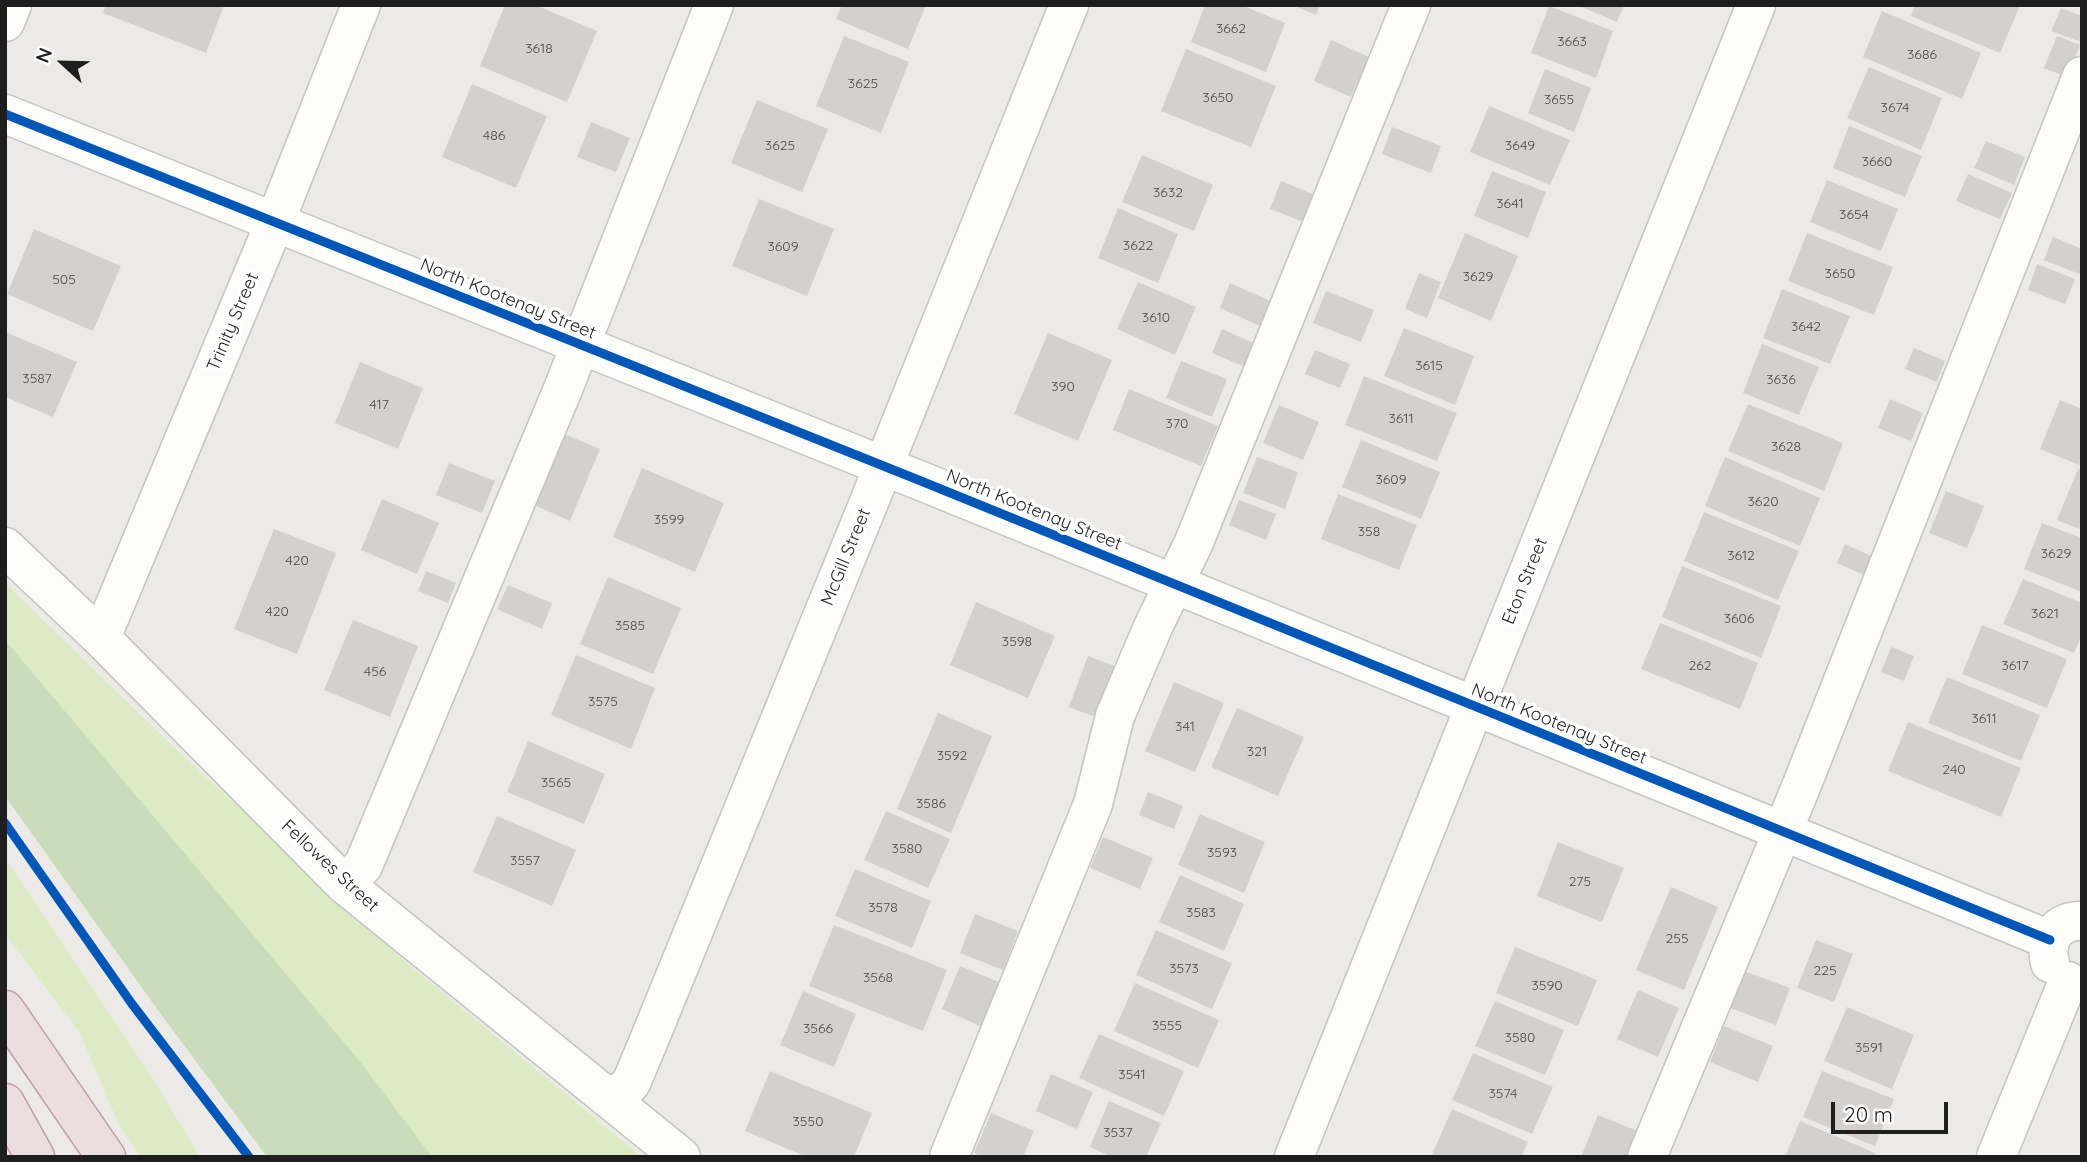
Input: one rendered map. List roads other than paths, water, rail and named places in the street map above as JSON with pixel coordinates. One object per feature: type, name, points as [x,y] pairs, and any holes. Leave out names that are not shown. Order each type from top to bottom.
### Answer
[{"type":"highway","points":[[5,1010],[106,1157]]},
{"type":"highway","points":[[5,1103],[35,1157]]},
{"type":"street","points":[[5,22],[12,5]]},
{"type":"street","name":"Trinity Street","points":[[101,638],[275,222],[362,5]]},
{"type":"street","points":[[343,883],[363,866],[580,344],[714,5]]},
{"type":"street","name":"McGill Street","points":[[612,1101],[631,1083],[884,466],[1069,5]]},
{"type":"street","points":[[948,1157],[1093,804],[1115,716],[1199,529],[1411,5]]},
{"type":"street","name":"Eton Street","points":[[1294,1157],[1756,5]]},
{"type":"street","points":[[1647,1157],[1783,831],[2082,76]]},
{"type":"street","name":"North Kootenay Street","points":[[5,114],[884,466],[1783,831],[2066,931]]},
{"type":"street","name":"Fellowes Street","points":[[5,547],[101,638],[343,883],[681,1157]]},
{"type":"street","points":[[1996,1157],[2075,981],[2057,974],[2050,964],[2047,952],[2066,931]]}]
